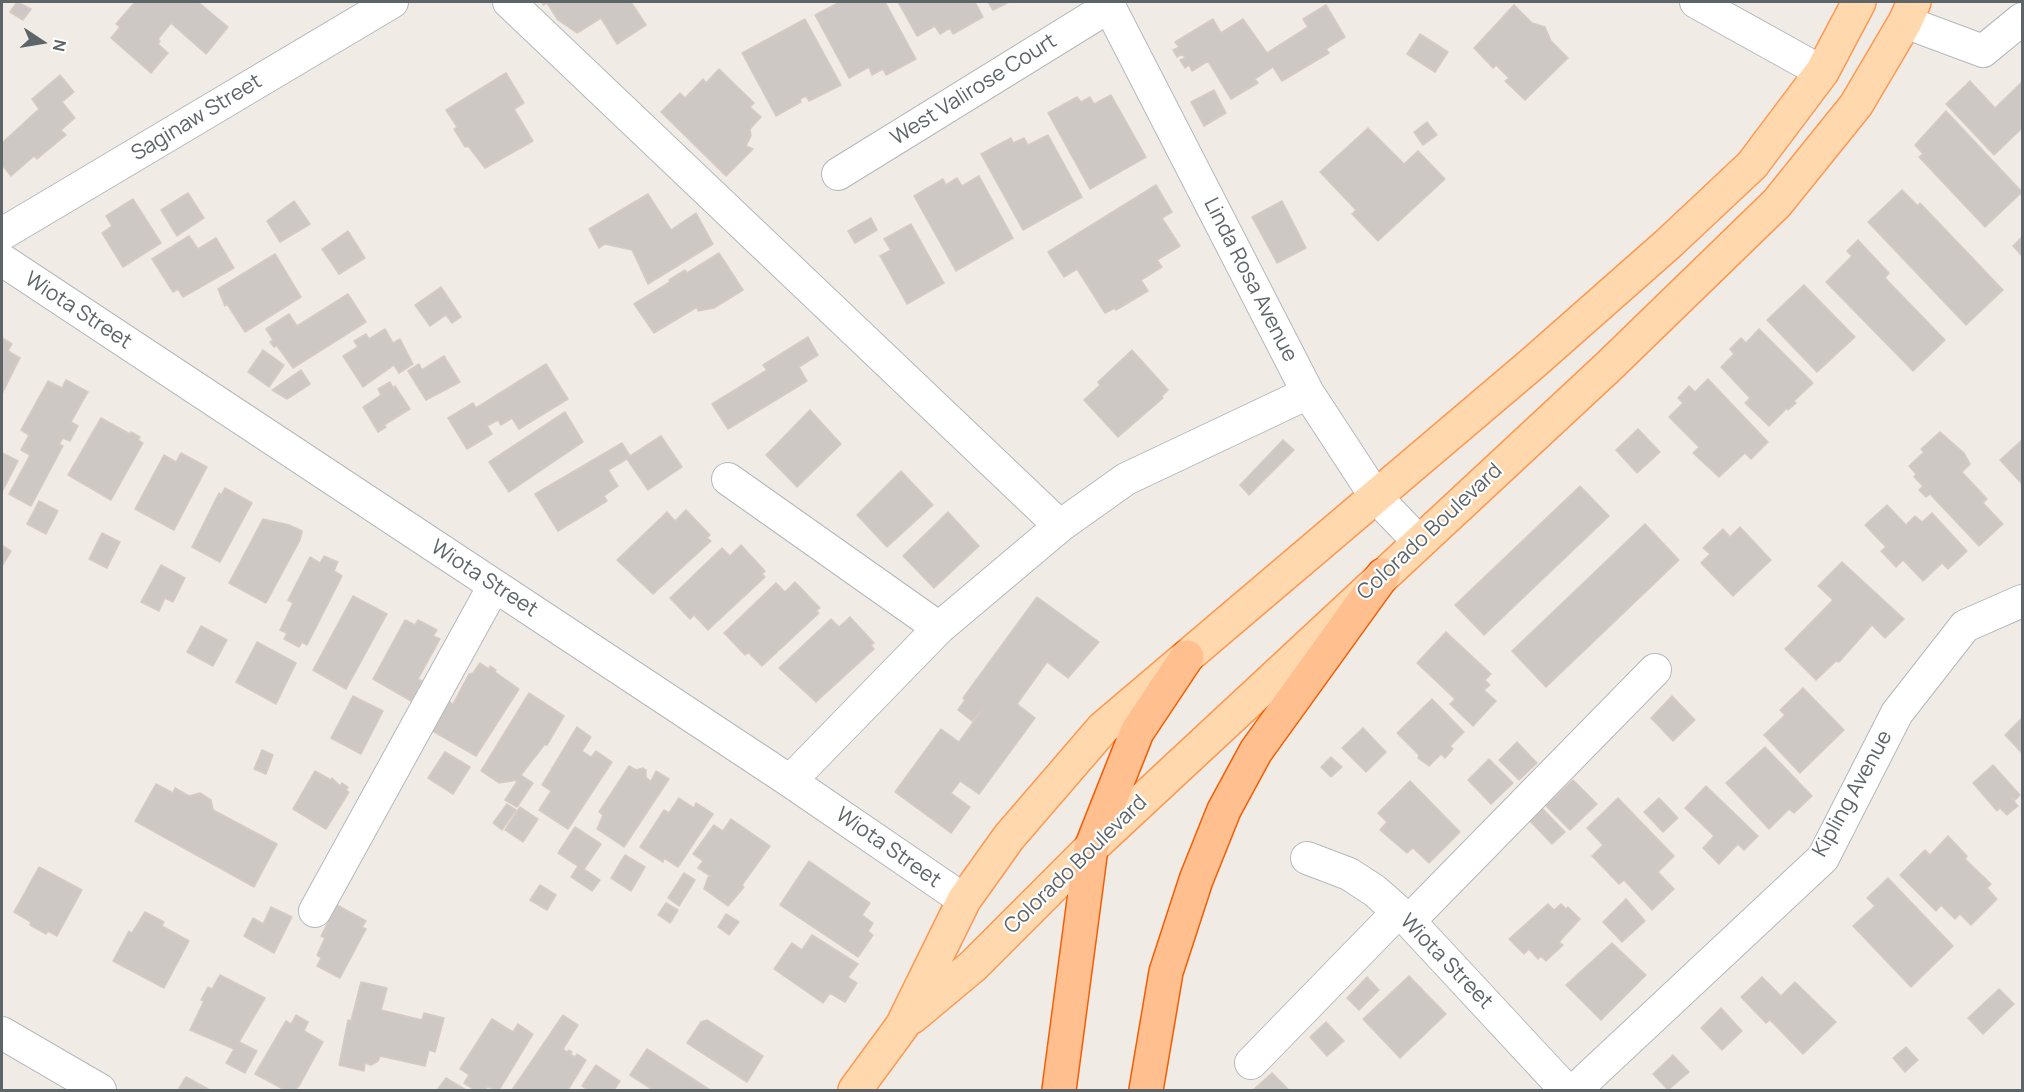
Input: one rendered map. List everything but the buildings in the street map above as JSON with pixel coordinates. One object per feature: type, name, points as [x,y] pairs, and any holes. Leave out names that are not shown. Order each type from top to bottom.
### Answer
[{"type":"highway","points":[[1146,1090],[1166,972],[1196,880],[1224,810],[1256,751],[1383,575]]},
{"type":"highway","points":[[1059,1090],[1091,848],[1137,732],[1187,657]]},
{"type":"main road","name":"Colorado Boulevard","points":[[855,1090],[902,1026],[964,900],[1009,837],[1103,728],[1376,497],[1661,250],[1752,165],[1822,72],[1859,2]]},
{"type":"main road","name":"Colorado Boulevard","points":[[902,1026],[973,966],[1091,848],[1608,367],[1776,203],[1856,105],[1910,12]]},
{"type":"street","name":"Saginaw Street","points":[[2,234],[392,2]]},
{"type":"street","points":[[509,2],[1060,525]]},
{"type":"street","points":[[1696,2],[1822,72]]},
{"type":"street","name":"West Valirose Court","points":[[838,174],[1109,4]]},
{"type":"street","name":"Linda Rosa Avenue","points":[[1109,4],[1308,393],[1376,497],[1419,542]]},
{"type":"street","points":[[1910,12],[1983,51],[2022,18]]},
{"type":"street","name":"Wiota Street","points":[[2,260],[790,781],[964,900]]},
{"type":"street","points":[[790,781],[939,628],[1060,525],[1126,478],[1308,393]]},
{"type":"street","points":[[729,479],[939,628]]},
{"type":"street","points":[[315,911],[494,586]]},
{"type":"street","name":"Kipling Avenue","points":[[1575,1090],[1823,858],[1897,713],[1965,626],[2022,602]]},
{"type":"street","points":[[1251,1063],[1654,670]]},
{"type":"street","name":"Wiota Street","points":[[1307,858],[1349,874],[1375,891],[1403,916],[1566,1090]]},
{"type":"street","points":[[2,1033],[100,1090]]}]
